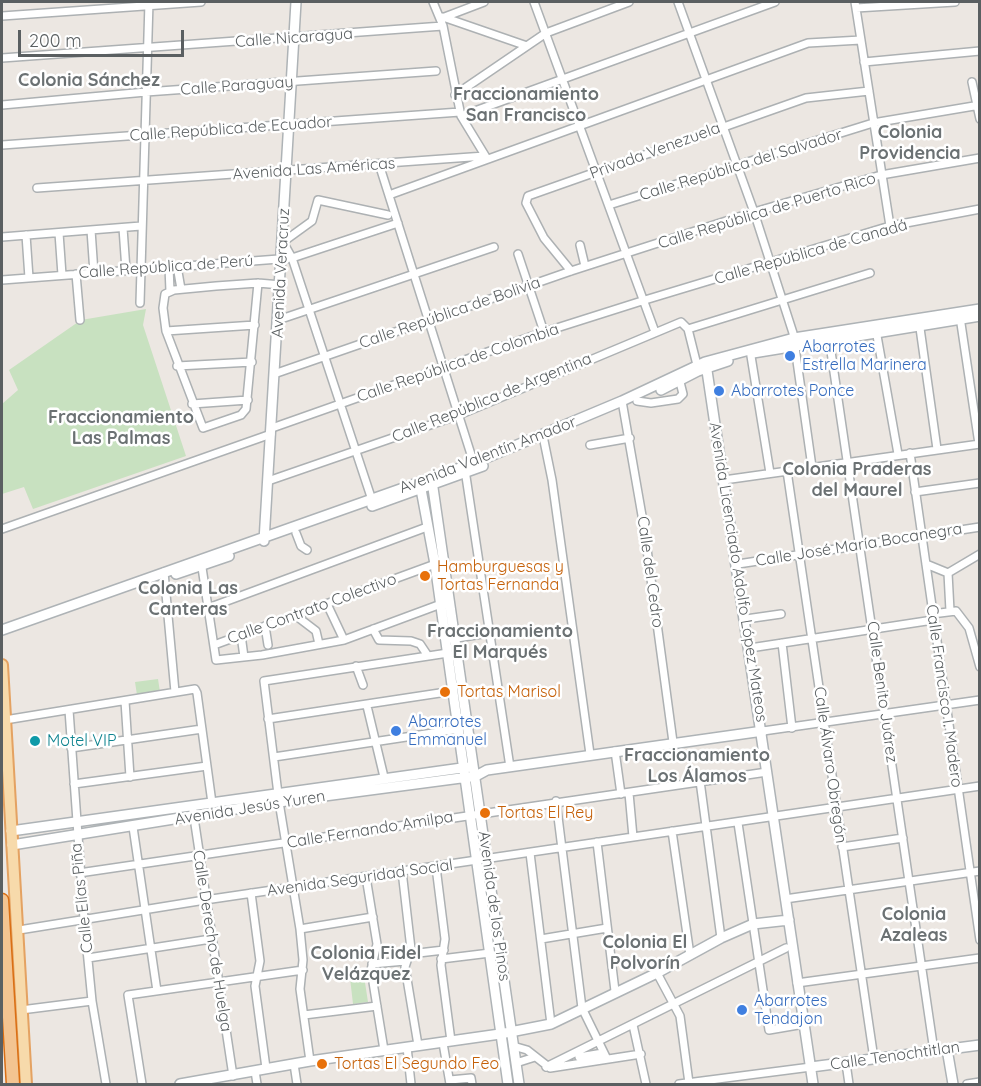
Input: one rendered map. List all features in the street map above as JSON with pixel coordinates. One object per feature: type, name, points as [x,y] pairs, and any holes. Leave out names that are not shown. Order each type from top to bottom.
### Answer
[{"type":"highway","points":[[2,900],[13,1084]]},
{"type":"main road","points":[[2,666],[19,930],[26,1084]]},
{"type":"main road","points":[[15,889],[22,900]]},
{"type":"street","points":[[2,16],[149,3],[201,2]]},
{"type":"street","name":"Avenida Veracruz","points":[[264,541],[296,2]]},
{"type":"street","points":[[433,2],[442,21],[455,95],[461,114],[486,158]]},
{"type":"street","points":[[442,21],[484,2]]},
{"type":"street","points":[[534,2],[655,332]]},
{"type":"street","points":[[455,95],[546,33],[629,2]]},
{"type":"street","points":[[678,2],[754,212],[782,300],[794,342],[812,467]]},
{"type":"street","name":"Calle República de Ecuador","points":[[2,145],[461,114],[564,79],[688,31],[775,2]]},
{"type":"street","points":[[890,226],[880,175],[855,5],[955,2]]},
{"type":"street","points":[[140,303],[149,3]]},
{"type":"street","points":[[442,21],[527,46]]},
{"type":"street","name":"Calle Nicaragua","points":[[2,58],[293,39],[442,21]]},
{"type":"street","points":[[389,195],[808,43],[861,40]]},
{"type":"street","points":[[864,62],[980,51]]},
{"type":"street","name":"Calle Paraguay","points":[[2,105],[436,71]]},
{"type":"street","points":[[972,82],[980,119]]},
{"type":"street","name":"Privada Venezuela","points":[[571,271],[544,238],[526,200],[528,196],[806,98],[869,91]]},
{"type":"street","name":"Calle República del Salvador","points":[[609,205],[738,167],[873,123],[978,105]]},
{"type":"street","name":"Avenida Las Américas","points":[[37,188],[486,158]]},
{"type":"street","name":"Calle República de Puerto Rico","points":[[626,254],[754,212],[880,175],[980,158]]},
{"type":"street","points":[[379,164],[475,466]]},
{"type":"street","points":[[373,502],[310,308],[292,258],[283,242],[312,221],[318,200],[388,215]]},
{"type":"street","name":"Calle República de Canadá","points":[[645,300],[890,226],[980,209]]},
{"type":"street","name":"Calle República de Perú","points":[[2,280],[292,258],[398,223]]},
{"type":"street","points":[[2,237],[141,226]]},
{"type":"street","points":[[123,228],[126,270]]},
{"type":"street","points":[[91,230],[94,273]]},
{"type":"street","points":[[59,232],[62,275]]},
{"type":"street","points":[[26,235],[29,278]]},
{"type":"street","points":[[580,245],[585,266]]},
{"type":"street","points":[[278,320],[413,272],[494,247]]},
{"type":"street","points":[[518,254],[544,332]]},
{"type":"street","name":"Calle República de Bolivia","points":[[274,374],[528,285],[626,254]]},
{"type":"street","points":[[177,266],[181,289]]},
{"type":"street","points":[[169,267],[170,291]]},
{"type":"street","points":[[702,366],[688,329],[870,273]]},
{"type":"street","points":[[76,274],[80,320]]},
{"type":"street","points":[[258,283],[246,409],[241,415],[203,428],[177,366],[166,331],[164,297],[170,291],[181,289],[258,283],[281,285]]},
{"type":"street","name":"Calle República de Colombia","points":[[2,529],[341,404],[544,332],[645,300]]},
{"type":"street","name":"Avenida Valentín Amador","points":[[960,316],[980,309]]},
{"type":"street","points":[[724,480],[979,444],[960,316]]},
{"type":"street","name":"Avenida Valentín Amador","points":[[2,630],[465,470],[623,404],[702,366],[750,351],[794,342],[960,316],[980,316]]},
{"type":"street","name":"Calle República de Argentina","points":[[268,481],[459,415],[681,322],[688,329]]},
{"type":"street","points":[[920,322],[937,449]]},
{"type":"street","points":[[166,331],[255,325]]},
{"type":"street","points":[[876,329],[898,454]]},
{"type":"street","name":"Calle Benito Juárez","points":[[829,336],[934,1051]]},
{"type":"street","points":[[750,351],[770,473]]},
{"type":"street","points":[[177,366],[252,363]]},
{"type":"street","name":"Avenida Valentín Amador","points":[[623,404],[637,401],[680,382],[702,366]]},
{"type":"street","name":"Avenida Licenciado Adolfo López Mateos","points":[[702,366],[738,564],[813,1084]]},
{"type":"street","points":[[637,401],[651,403],[678,399],[683,394],[680,382]]},
{"type":"street","points":[[970,384],[980,383]]},
{"type":"street","points":[[192,404],[248,400]]},
{"type":"street","name":"Calle del Cedro","points":[[623,404],[666,674],[673,742]]},
{"type":"street","points":[[544,438],[552,480],[590,754]]},
{"type":"street","points":[[591,444],[630,438]]},
{"type":"street","name":"Calle Francisco I. Madero","points":[[910,453],[980,939]]},
{"type":"street","points":[[465,470],[510,767]]},
{"type":"street","name":"Calle Álvaro Obregón","points":[[787,471],[874,1059]]},
{"type":"street","name":"Avenida de los Pinos","points":[[432,481],[441,604],[450,639],[448,653],[508,1084]]},
{"type":"street","points":[[915,492],[980,483]]},
{"type":"street","name":"Avenida de los Pinos","points":[[420,485],[428,527],[439,562],[450,639],[482,813],[519,1084]]},
{"type":"street","name":"Avenida Valentín Amador","points":[[264,541],[296,533],[373,502]]},
{"type":"street","points":[[208,608],[428,527]]},
{"type":"street","name":"Calle José María Bocanegra","points":[[738,564],[980,527]]},
{"type":"street","points":[[296,533],[301,546],[307,550]]},
{"type":"street","points":[[948,573],[980,554]]},
{"type":"street","name":"Calle Contrato Colectivo","points":[[214,645],[439,562]]},
{"type":"street","points":[[201,563],[216,660],[344,640],[441,604]]},
{"type":"street","points":[[926,564],[948,573]]},
{"type":"street","points":[[948,573],[950,611]]},
{"type":"street","points":[[164,575],[174,692]]},
{"type":"street","name":"Avenida Valentín Amador","points":[[2,636],[164,575]]},
{"type":"street","points":[[327,604],[344,640]]},
{"type":"street","points":[[750,648],[873,629],[956,611],[969,628],[980,667]]},
{"type":"street","points":[[746,619],[781,614]]},
{"type":"street","points":[[295,615],[316,631],[319,644]]},
{"type":"street","points":[[265,626],[268,645]]},
{"type":"street","points":[[373,629],[380,640],[411,641],[420,644],[428,656]]},
{"type":"street","points":[[450,639],[488,633]]},
{"type":"street","points":[[241,635],[244,657]]},
{"type":"street","points":[[782,643],[792,728]]},
{"type":"street","points":[[310,1061],[300,983],[303,970],[300,929],[279,798],[264,681],[448,653]]},
{"type":"street","points":[[356,666],[363,685]]},
{"type":"street","points":[[5,720],[195,689],[212,803]]},
{"type":"street","points":[[268,719],[367,706],[453,691]]},
{"type":"street","points":[[762,731],[825,724],[980,700]]},
{"type":"street","points":[[125,701],[130,777]]},
{"type":"street","points":[[367,706],[384,777]]},
{"type":"street","name":"Calle Elías Piña","points":[[69,710],[79,873],[92,1001],[106,1084]]},
{"type":"street","points":[[71,748],[202,729]]},
{"type":"street","points":[[274,757],[459,729]]},
{"type":"street","name":"Avenida Jesús Yuren","points":[[12,844],[194,817],[384,777],[487,770],[762,731]]},
{"type":"street","points":[[615,751],[633,837]]},
{"type":"street","points":[[74,784],[207,766]]},
{"type":"street","name":"Calle Fernando Amilpa","points":[[79,873],[767,771]]},
{"type":"street","name":"Avenida Jesús Yuren","points":[[11,831],[212,803],[279,798],[465,772]]},
{"type":"street","points":[[700,781],[721,938]]},
{"type":"street","name":"Avenida Seguridad Social","points":[[19,930],[251,893],[980,786]]},
{"type":"street","points":[[556,801],[582,1008],[605,1056]]},
{"type":"street","name":"Calle Derecho de Huelga","points":[[193,806],[205,900],[233,1076]]},
{"type":"street","points":[[738,823],[769,1030],[804,1023]]},
{"type":"street","points":[[133,826],[157,991]]},
{"type":"street","points":[[672,831],[690,955]]},
{"type":"street","points":[[842,847],[903,838]]},
{"type":"street","points":[[597,842],[615,992]]},
{"type":"street","points":[[530,853],[551,1024]]},
{"type":"street","points":[[436,867],[445,939],[441,959],[450,1082],[471,1081]]},
{"type":"street","points":[[402,871],[408,957],[418,1045]]},
{"type":"street","points":[[785,899],[980,871]]},
{"type":"street","points":[[366,877],[377,949],[372,964],[384,1050]]},
{"type":"street","points":[[251,893],[260,961],[255,991],[266,1068]]},
{"type":"street","points":[[300,929],[373,917]]},
{"type":"street","points":[[180,1084],[233,1076],[266,1068],[500,1034],[551,1024],[753,924],[789,920]]},
{"type":"street","points":[[540,939],[607,928]]},
{"type":"street","points":[[88,958],[212,939]]},
{"type":"street","points":[[513,1046],[525,1048],[546,1067],[555,1068],[579,1057],[598,1042],[786,948]]},
{"type":"street","points":[[372,964],[444,950]]},
{"type":"street","points":[[441,959],[490,953]]},
{"type":"street","points":[[797,983],[921,963],[980,957]]},
{"type":"street","points":[[142,1084],[128,995],[303,970]]},
{"type":"street","points":[[657,973],[682,1021],[690,1083]]},
{"type":"street","points":[[21,1010],[92,1001]]},
{"type":"street","points":[[304,1015],[377,1006]]},
{"type":"street","points":[[633,1024],[646,1084]]},
{"type":"street","name":"Calle Tenochtitlan","points":[[811,1067],[980,1044]]},
{"type":"street","points":[[407,1047],[411,1084]]},
{"type":"street","points":[[947,1049],[953,1084]]},
{"type":"street","points":[[546,1067],[579,1057],[641,1054]]},
{"type":"street","points":[[516,1063],[535,1057]]},
{"type":"street","points":[[846,1063],[849,1084]]},
{"type":"street","points":[[294,1064],[297,1084]]},
{"type":"street","points":[[679,1084],[811,1067]]},
{"type":"street","points":[[255,1071],[257,1084]]},
{"type":"street","points":[[967,1084],[980,1082]]},
{"type":"green space","points":[[146,309],[143,325],[186,456],[33,509],[24,487],[2,494],[2,404],[18,390],[9,370],[81,320]]},
{"type":"green space","points":[[158,679],[160,692],[137,695],[135,682]]},
{"type":"green space","points":[[364,976],[368,1002],[353,1004],[350,978]]},
{"type":"place","name":"Abarrotes Estrella Marinera","points":[[790,356]]},
{"type":"place","name":"Abarrotes Ponce","points":[[719,391]]},
{"type":"place","name":"Hamburguesas y Tortas Fernanda","points":[[425,576]]},
{"type":"place","name":"Tortas Marisol","points":[[445,692]]},
{"type":"place","name":"Abarrotes Emmanuel","points":[[396,731]]},
{"type":"place","name":"Motel VIP","points":[[35,741]]},
{"type":"place","name":"Tortas El Rey","points":[[485,813]]},
{"type":"place","name":"Abarrotes Tendajon","points":[[742,1010]]},
{"type":"place","name":"Tortas El Segundo Feo","points":[[322,1064]]},
{"type":"district","name":"Colonia Sánchez","points":[[89,81]]},
{"type":"district","name":"Fraccionamiento San Francisco","points":[[526,106]]},
{"type":"district","name":"Colonia Providencia","points":[[910,143]]},
{"type":"district","name":"Fraccionamiento Las Palmas","points":[[121,428]]},
{"type":"district","name":"Colonia Praderas del Maurel","points":[[857,480]]},
{"type":"district","name":"Colonia Las Canteras","points":[[188,599]]},
{"type":"district","name":"Fraccionamiento El Marqués","points":[[500,642]]},
{"type":"district","name":"Fraccionamiento Los Álamos","points":[[697,766]]},
{"type":"district","name":"Colonia Azaleas","points":[[914,925]]},
{"type":"district","name":"Colonia El Polvorín","points":[[645,953]]},
{"type":"district","name":"Colonia Fidel Velázquez","points":[[366,964]]}]
